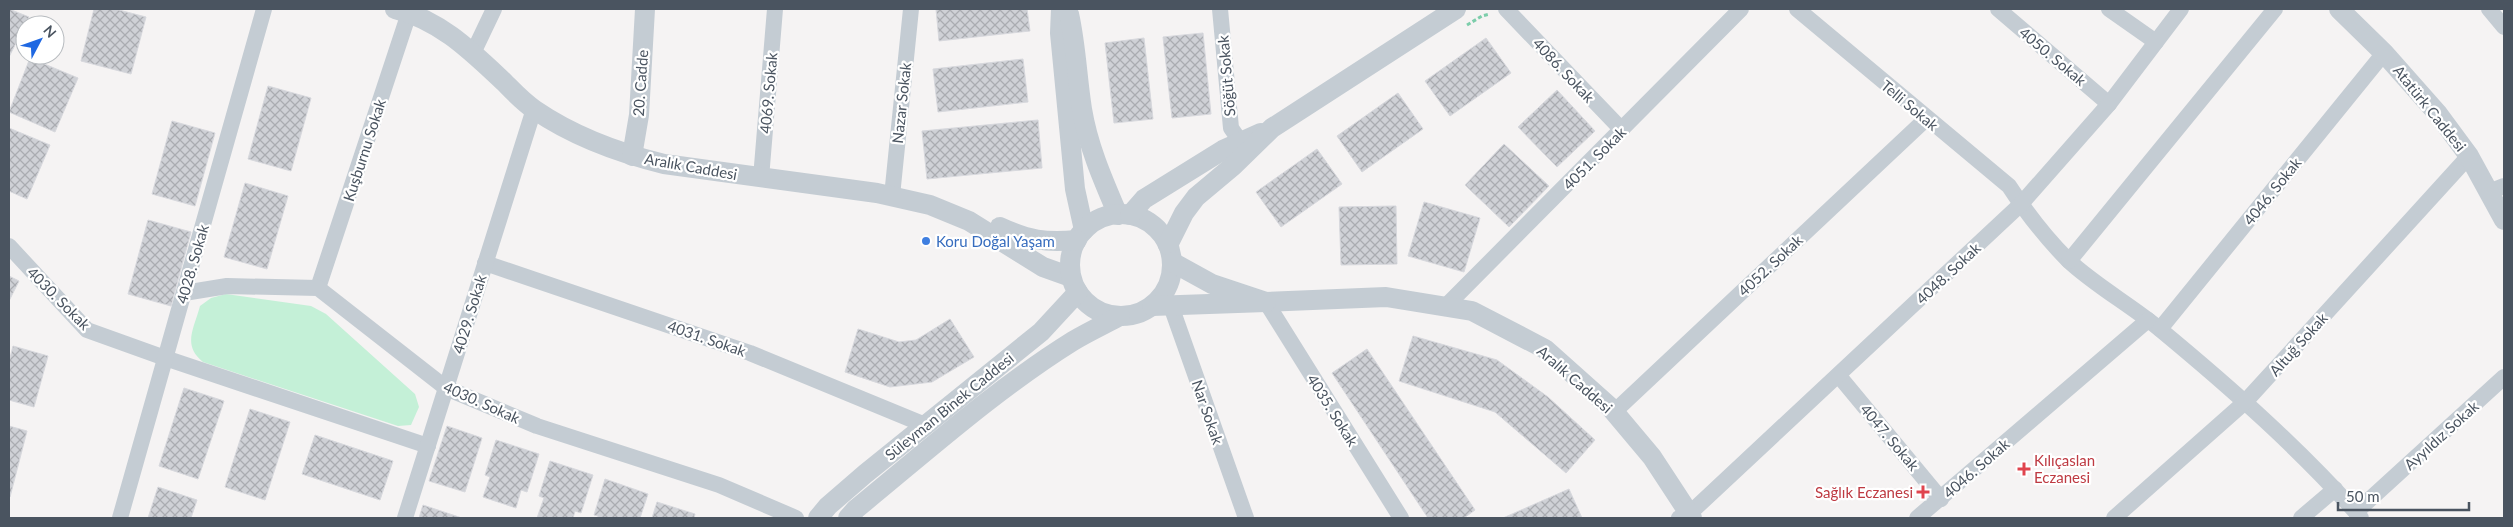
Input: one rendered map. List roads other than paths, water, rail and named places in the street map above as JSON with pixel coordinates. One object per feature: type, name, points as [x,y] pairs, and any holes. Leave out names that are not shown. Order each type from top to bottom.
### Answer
[{"type":"street","name":"4028. Sokak","points":[[120,518],[264,9]]},
{"type":"street","points":[[474,53],[494,9]]},
{"type":"street","name":"20. Cadde","points":[[632,156],[639,115],[645,9]]},
{"type":"street","name":"4069. Sokak","points":[[761,178],[775,9]]},
{"type":"street","name":"Nazar Sokak","points":[[892,196],[911,9]]},
{"type":"street","points":[[1061,9],[1060,33],[1080,235]]},
{"type":"street","points":[[1068,9],[1076,43],[1082,110],[1095,162],[1124,215]]},
{"type":"street","name":"Söğüt Sokak","points":[[1220,9],[1231,128],[1240,141]]},
{"type":"street","points":[[1124,215],[1144,199],[1240,141],[1272,128],[1456,9]]},
{"type":"street","name":"4086. Sokak","points":[[1506,9],[1622,130]]},
{"type":"street","name":"4051. Sokak","points":[[1447,305],[1741,9]]},
{"type":"street","name":"Telli Sokak","points":[[1797,9],[1926,119],[2009,186],[2020,204],[2069,261],[2154,325],[2245,402],[2335,489],[2359,515]]},
{"type":"street","name":"4050. Sokak","points":[[1998,9],[2109,104]]},
{"type":"street","points":[[2109,9],[2156,42]]},
{"type":"street","name":"4048. Sokak","points":[[1687,517],[2020,204],[2109,104],[2181,9]]},
{"type":"street","points":[[2069,261],[2275,9]]},
{"type":"street","points":[[2489,9],[2504,27]]},
{"type":"street","name":"Atatürk Caddesi","points":[[2342,10],[2384,53],[2438,114],[2469,156],[2497,189],[2504,220]]},
{"type":"street","name":"Aralık Caddesi","points":[[402,11],[446,30],[474,53],[534,110],[566,129],[632,156],[664,164],[892,196],[930,205],[969,221],[1074,284]]},
{"type":"street","name":"Kuşburnu Sokak","points":[[318,288],[402,11]]},
{"type":"street","name":"4046. Sokak","points":[[1917,518],[2154,325],[2384,53]]},
{"type":"street","name":"4029. Sokak","points":[[405,518],[534,110]]},
{"type":"street","name":"4052. Sokak","points":[[1614,412],[1926,119]]},
{"type":"street","points":[[1266,302],[1212,284],[1170,254],[1159,231],[1146,220],[1124,215],[1097,219],[1080,235],[1070,260],[1074,284],[1089,305],[1104,313],[1120,316],[1137,314],[1161,306],[1163,294],[1171,279],[1170,254],[1184,213],[1196,197],[1233,166],[1272,128]]},
{"type":"street","name":"Altuğ Sokak","points":[[2114,518],[2245,402],[2469,156]]},
{"type":"street","name":"Aralık Caddesi","points":[[969,221],[992,223],[1023,238],[1049,243],[1080,235]]},
{"type":"street","name":"4030. Sokak","points":[[9,246],[88,330],[165,358],[428,446]]},
{"type":"street","name":"4031. Sokak","points":[[485,263],[750,353],[925,425]]},
{"type":"street","name":"Süleyman Binek Caddesi","points":[[818,518],[828,506],[925,425],[1041,332],[1074,284]]},
{"type":"street","points":[[184,293],[228,286],[318,288]]},
{"type":"street","name":"4030. Sokak","points":[[318,288],[446,388],[537,426],[719,485],[796,518]]},
{"type":"street","name":"Aralık Caddesi","points":[[1161,306],[1386,296],[1447,305],[1472,311],[1545,349],[1614,412],[1652,457],[1687,517]]},
{"type":"street","name":"4035. Sokak","points":[[1266,302],[1401,518]]},
{"type":"street","name":"Nar Sokak","points":[[1161,306],[1246,518]]},
{"type":"street","name":"Süleyman Binek Caddesi","points":[[848,518],[968,418],[1039,363],[1075,340],[1120,316]]},
{"type":"street","name":"4047. Sokak","points":[[1839,376],[1941,499]]},
{"type":"street","name":"Ayyıldız Sokak","points":[[2359,515],[2504,377]]},
{"type":"street","points":[[2302,518],[2335,489]]},
{"type":"place","name":"Koru Doğal Yaşam","points":[[926,241]]},
{"type":"place","name":"Kılıçaslan Eczanesi","points":[[2024,469]]},
{"type":"place","name":"Sağlık Eczanesi","points":[[1923,492]]}]
